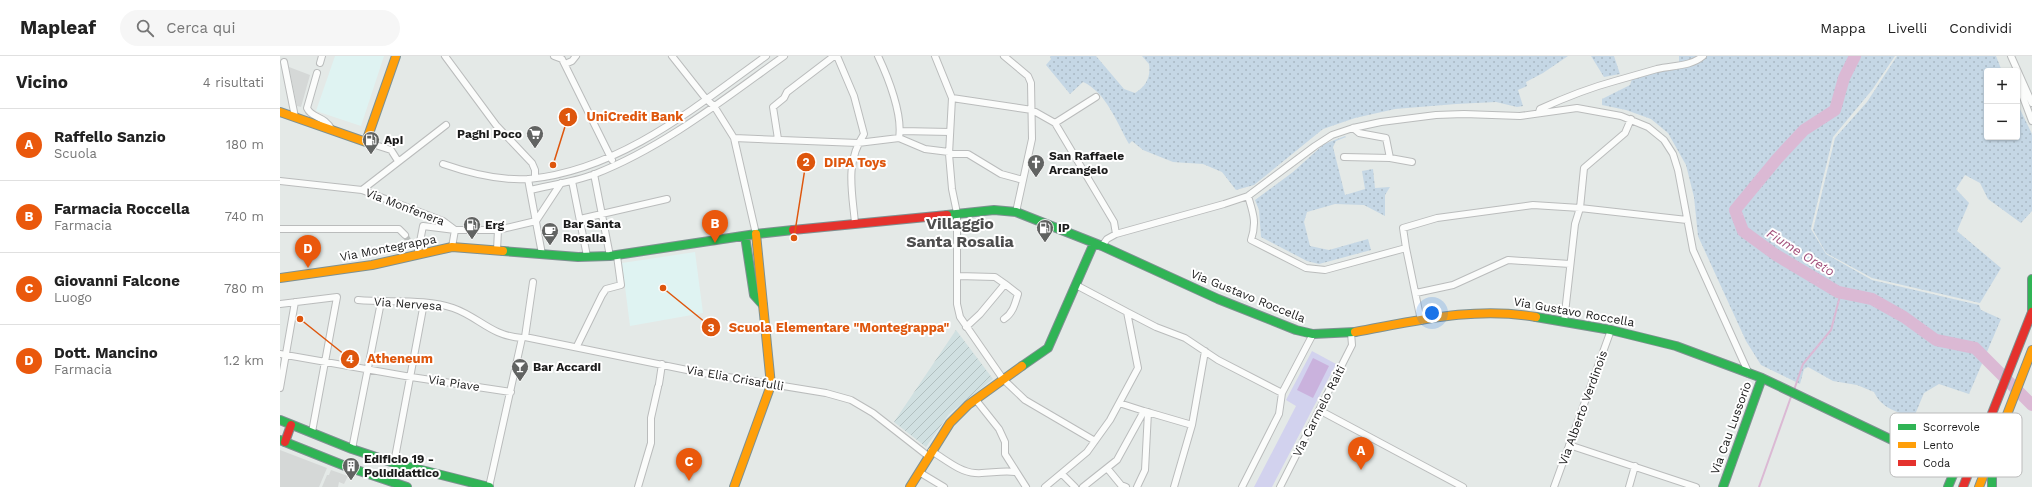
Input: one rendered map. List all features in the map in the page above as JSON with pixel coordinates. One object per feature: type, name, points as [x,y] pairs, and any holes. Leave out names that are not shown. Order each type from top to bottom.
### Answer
[{"type":"street","points":[[366,142],[396,56]]},
{"type":"street","points":[[445,56],[496,125],[532,163],[535,170],[535,178]]},
{"type":"street","points":[[554,56],[562,59],[565,64],[614,166]]},
{"type":"street","points":[[565,64],[572,61],[576,56]]},
{"type":"street","points":[[672,56],[706,100],[714,106],[734,138],[756,234],[771,385],[734,487]]},
{"type":"street","points":[[443,164],[493,177],[528,179],[577,168],[610,157],[672,123],[766,56]]},
{"type":"street","points":[[530,190],[572,181],[614,166],[662,140],[714,106],[784,56]]},
{"type":"street","points":[[778,140],[773,107],[784,98],[787,92],[834,56]]},
{"type":"street","points":[[837,56],[854,96],[864,134],[858,143],[850,164],[855,223]]},
{"type":"street","points":[[878,56],[889,84],[900,131],[899,138]]},
{"type":"street","points":[[935,56],[952,98],[949,153],[952,189],[957,213],[957,304],[960,317],[1003,379],[1025,400],[1095,441]]},
{"type":"street","points":[[1004,56],[1028,76],[1031,83],[1032,139],[1016,212]]},
{"type":"street","points":[[1539,112],[1540,109],[1568,97],[1643,73],[1683,66],[1697,61],[1703,56]]},
{"type":"street","points":[[2009,56],[2012,68]]},
{"type":"street","points":[[2009,56],[2032,103]]},
{"type":"street","points":[[284,62],[295,117]]},
{"type":"street","points":[[317,73],[307,108],[311,114],[325,120],[332,130]]},
{"type":"street","points":[[2020,89],[2032,121]]},
{"type":"street","points":[[1055,123],[1096,97]]},
{"type":"street","points":[[952,98],[1032,110],[1055,123],[1107,209],[1114,222],[1116,234]]},
{"type":"street","points":[[1102,246],[1107,239],[1116,234],[1248,196],[1315,146],[1332,135],[1353,128],[1381,122],[1436,115],[1464,114],[1520,116],[1539,112],[1577,108],[1631,119],[1648,127],[1664,140],[1672,154],[1678,170],[1693,250],[1749,374]]},
{"type":"street","points":[[280,112],[391,150],[398,161]]},
{"type":"street","points":[[1564,322],[1570,264],[1580,208],[1584,168],[1625,133],[1631,119]]},
{"type":"street","points":[[362,190],[446,125]]},
{"type":"street","points":[[1353,128],[1359,133],[1386,138],[1390,158]]},
{"type":"street","points":[[900,131],[950,132]]},
{"type":"street","points":[[734,138],[858,143],[899,138],[925,149],[949,153],[968,154],[1001,174],[1023,180]]},
{"type":"street","points":[[1344,157],[1390,158],[1412,162]]},
{"type":"street","points":[[577,346],[606,289],[621,285],[594,174]]},
{"type":"street","points":[[528,179],[542,254]]},
{"type":"street","name":"Via Monfenera","points":[[280,181],[362,190],[443,221],[455,230]]},
{"type":"street","points":[[572,181],[587,256]]},
{"type":"street","points":[[418,253],[423,226],[455,230],[498,230],[536,221],[561,183]]},
{"type":"street","points":[[1248,196],[1253,213],[1255,228],[1251,240],[1306,268],[1325,270],[1406,248]]},
{"type":"street","points":[[580,219],[668,199]]},
{"type":"street","points":[[1421,320],[1403,228],[1437,218],[1533,205],[1580,208],[1687,220]]},
{"type":"street","name":"Via Gustavo Roccella","points":[[498,250],[542,254],[614,256],[756,234],[855,223],[994,210],[1016,212],[1102,246],[1218,299],[1296,330],[1313,334],[1351,333],[1462,313],[1510,312],[1611,330],[1676,346],[1762,378],[1890,439]]},
{"type":"street","points":[[280,229],[399,229],[404,235]]},
{"type":"street","points":[[452,247],[455,230]]},
{"type":"street","points":[[498,230],[498,250]]},
{"type":"street","points":[[745,236],[754,295],[763,305]]},
{"type":"street","points":[[910,487],[929,454],[950,423],[1003,379],[1048,348],[1094,243]]},
{"type":"street","points":[[412,246],[418,253]]},
{"type":"street","name":"Via Montegrappa","points":[[280,278],[372,265],[418,253],[452,247],[498,250]]},
{"type":"street","points":[[1416,293],[1453,285],[1508,260],[1570,264]]},
{"type":"street","points":[[958,276],[994,277],[1018,294],[1015,306],[1009,316],[1004,319]]},
{"type":"street","points":[[2025,295],[2032,278]]},
{"type":"street","points":[[1993,413],[2032,312],[2032,278]]},
{"type":"street","points":[[280,420],[352,449],[394,463],[489,487],[524,338],[533,282]]},
{"type":"street","points":[[966,327],[980,314],[1005,284]]},
{"type":"street","points":[[1076,285],[1127,312],[1185,338],[1204,351],[1282,393]]},
{"type":"street","points":[[280,304],[337,297],[312,432]]},
{"type":"street","name":"Via Nervesa","points":[[358,300],[424,303],[453,308],[498,334],[524,338]]},
{"type":"street","points":[[280,388],[283,354],[295,302]]},
{"type":"street","points":[[352,449],[381,302]]},
{"type":"street","points":[[394,463],[424,303]]},
{"type":"street","points":[[1045,487],[1087,452],[1119,403],[1138,368],[1127,312]]},
{"type":"street","name":"Via Alberto Verdinois","points":[[1554,487],[1611,330]]},
{"type":"street","name":"Via Carmelo Raiti","points":[[1282,486],[1352,345],[1351,333]]},
{"type":"street","points":[[1242,487],[1279,414],[1282,393],[1313,334]]},
{"type":"street","name":"Via Elia Crisafulli","points":[[524,338],[577,346],[771,385],[826,393],[851,400],[873,413],[929,454],[963,471],[975,473],[1015,472]]},
{"type":"street","points":[[2007,413],[2032,350]]},
{"type":"street","points":[[1174,487],[1192,425],[1204,351]]},
{"type":"street","name":"Via Piave","points":[[283,354],[368,370],[511,392]]},
{"type":"street","points":[[638,487],[651,443],[651,418],[662,364]]},
{"type":"street","name":"Via Cau Lussorio","points":[[1723,487],[1762,378]]},
{"type":"street","points":[[976,400],[1000,429],[1005,442],[1005,454],[1015,472],[1026,487]]},
{"type":"street","points":[[1119,403],[1192,425]]},
{"type":"street","points":[[1320,410],[1463,487]]},
{"type":"street","points":[[1083,487],[1117,460],[1146,411]]},
{"type":"street","points":[[1137,487],[1145,470],[1146,411]]},
{"type":"street","points":[[291,425],[282,441],[345,466],[406,487]]},
{"type":"street","points":[[1569,445],[1696,487]]},
{"type":"street","points":[[1629,487],[1635,466]]},
{"type":"street","points":[[1107,468],[1121,484],[1126,487]]},
{"type":"street","points":[[919,472],[944,487]]},
{"type":"street","points":[[1062,474],[1075,487]]},
{"type":"street","name":"Via Gustavo Roccella","points":[[1948,487],[1952,477]]},
{"type":"street","points":[[1963,487],[1967,477]]},
{"type":"street","points":[[1979,487],[1983,477]]},
{"type":"shaded area","points":[[335,56],[384,56],[361,126],[316,111]]},
{"type":"shaded area","points":[[1050,56],[1096,56],[1124,89],[1135,93],[1145,84],[1149,73],[1149,64],[1142,56],[1568,56],[1543,73],[1526,82],[1527,86],[1518,90],[1523,106],[1517,107],[1496,102],[1456,104],[1395,109],[1355,118],[1323,129],[1254,185],[1236,190],[1222,172],[1203,164],[1173,162],[1143,150],[1132,141],[1129,144],[1110,109],[1098,93],[1083,82],[1070,94],[1046,65],[1051,59]]},
{"type":"shaded area","points":[[1591,56],[1614,56],[1620,74],[1604,77]]},
{"type":"shaded area","points":[[1679,56],[1895,56],[1872,90],[1833,137],[1811,229],[1826,254],[1872,280],[1979,305],[1981,310],[2001,319],[1969,394],[1939,384],[1924,393],[1916,413],[1899,413],[1881,402],[1874,392],[1857,385],[1833,381],[1808,367],[1804,369],[1800,384],[1761,365],[1746,341],[1698,236],[1694,197],[1686,165],[1668,133],[1651,119],[1626,110],[1602,105],[1602,99],[1630,85],[1632,79],[1679,66]]},
{"type":"shaded area","points":[[1897,56],[1996,56],[2001,68],[1984,68],[1984,140],[2020,140],[2020,109],[2032,134],[2032,211],[2021,223],[1988,199],[1980,183],[1965,175],[1956,189],[1969,203],[1957,231],[2001,268],[1980,303],[1872,278],[1826,253],[1813,230],[1835,138],[1867,102]]},
{"type":"shaded area","points":[[289,67],[310,75],[301,107],[297,106]]},
{"type":"shaded area","points":[[1345,136],[1346,137],[1336,141],[1333,147],[1345,195],[1365,189],[1362,171],[1373,169],[1375,188],[1390,187],[1385,195],[1385,216],[1364,205],[1335,204],[1307,212],[1304,222],[1310,246],[1329,250],[1368,239],[1371,250],[1319,264],[1307,261],[1261,237],[1259,210],[1255,200],[1293,172],[1324,144]]},
{"type":"shaded area","points":[[695,252],[703,313],[630,326],[622,263]]},
{"type":"shaded area","points":[[956,330],[993,379],[949,414],[926,447],[894,422]]},
{"type":"shaded area","points":[[1312,351],[1336,364],[1272,487],[1254,487],[1296,406],[1286,400]]},
{"type":"shaded area","points":[[1313,358],[1329,366],[1313,398],[1297,390]]},
{"type":"shaded area","points":[[280,450],[327,468],[319,487],[280,487]]},
{"type":"shaded area","points":[[331,470],[348,476],[344,484],[339,482],[338,487],[322,487],[327,475],[329,475]]},
{"type":"waterway","name":"Fiume Oreto","points":[[1855,56],[1844,78],[1835,110],[1804,130],[1777,159],[1735,210],[1743,231],[1776,255],[1838,292],[1872,299],[1904,317],[1936,340],[1975,348],[2032,405]]},
{"type":"waterway","points":[[1794,390],[1803,364],[1831,330],[1841,292]]},
{"type":"waterway","points":[[1759,487],[1792,394]]},
{"type":"tunnel","points":[[405,235],[412,246]]},
{"type":"traffic: fast","points":[[947,215],[994,210],[1016,212],[1102,246],[1218,299],[1296,330],[1313,334],[1355,332]]},
{"type":"traffic: fast","points":[[503,251],[578,257],[610,256],[756,234],[793,230]]},
{"type":"traffic: fast","points":[[745,236],[754,295],[763,305]]},
{"type":"traffic: fast","points":[[1022,366],[1048,348],[1094,243]]},
{"type":"traffic: fast","points":[[2032,279],[2032,313]]},
{"type":"traffic: fast","points":[[1536,317],[1611,330],[1676,346],[1762,378],[1890,439]]},
{"type":"traffic: fast","points":[[1723,487],[1762,378]]},
{"type":"traffic: fast","points":[[280,420],[352,449],[394,463],[489,487]]},
{"type":"traffic: fast","points":[[280,440],[345,466],[407,487]]},
{"type":"traffic: fast","points":[[1948,487],[1952,477]]},
{"type":"traffic: fast","points":[[1992,477],[1992,487]]},
{"type":"traffic: slow","points":[[280,112],[366,142],[396,56]]},
{"type":"traffic: slow","points":[[734,487],[771,385],[756,234]]},
{"type":"traffic: slow","points":[[280,278],[372,265],[452,247],[503,251]]},
{"type":"traffic: slow","points":[[1355,332],[1445,316],[1468,314],[1513,314],[1536,317]]},
{"type":"traffic: slow","points":[[2008,413],[2032,350]]},
{"type":"traffic: slow","points":[[910,487],[950,423],[968,405],[1022,366]]},
{"type":"traffic: slow","points":[[1979,487],[1983,477]]},
{"type":"traffic: jam","points":[[793,230],[947,215]]},
{"type":"traffic: jam","points":[[1992,413],[2032,312]]},
{"type":"traffic: jam","points":[[285,442],[291,425]]},
{"type":"traffic: jam","points":[[1963,487],[1967,477]]},
{"type":"place","name":"Paghi Poco","points":[[535,149]]},
{"type":"place","name":"Api","points":[[371,155]]},
{"type":"place","name":"UniCredit Bank","points":[[553,165]]},
{"type":"place","name":"San Raffaele Arcangelo","points":[[1036,178]]},
{"type":"place","name":"DIPA Toys","points":[[794,238]]},
{"type":"place","name":"Erg","points":[[472,240]]},
{"type":"place","name":"Farmacia Roccella","points":[[715,243]]},
{"type":"place","name":"IP","points":[[1045,243]]},
{"type":"place","name":"Bar Santa Rosalia","points":[[550,246]]},
{"type":"place","name":"Dott. Mancino","points":[[308,268]]},
{"type":"place","name":"Scuola Elementare \"Montegrappa\"","points":[[663,288]]},
{"type":"place","name":"Atheneum","points":[[300,319]]},
{"type":"place","name":"Bar Accardi","points":[[520,382]]},
{"type":"place","name":"Raffello Sanzio","points":[[1361,470]]},
{"type":"place","name":"Edificio 19 - Polididattico","points":[[351,481]]},
{"type":"place","name":"Giovanni Falcone","points":[[689,481]]},
{"type":"district","name":"Villaggio Santa Rosalia","points":[[960,232]]}]
